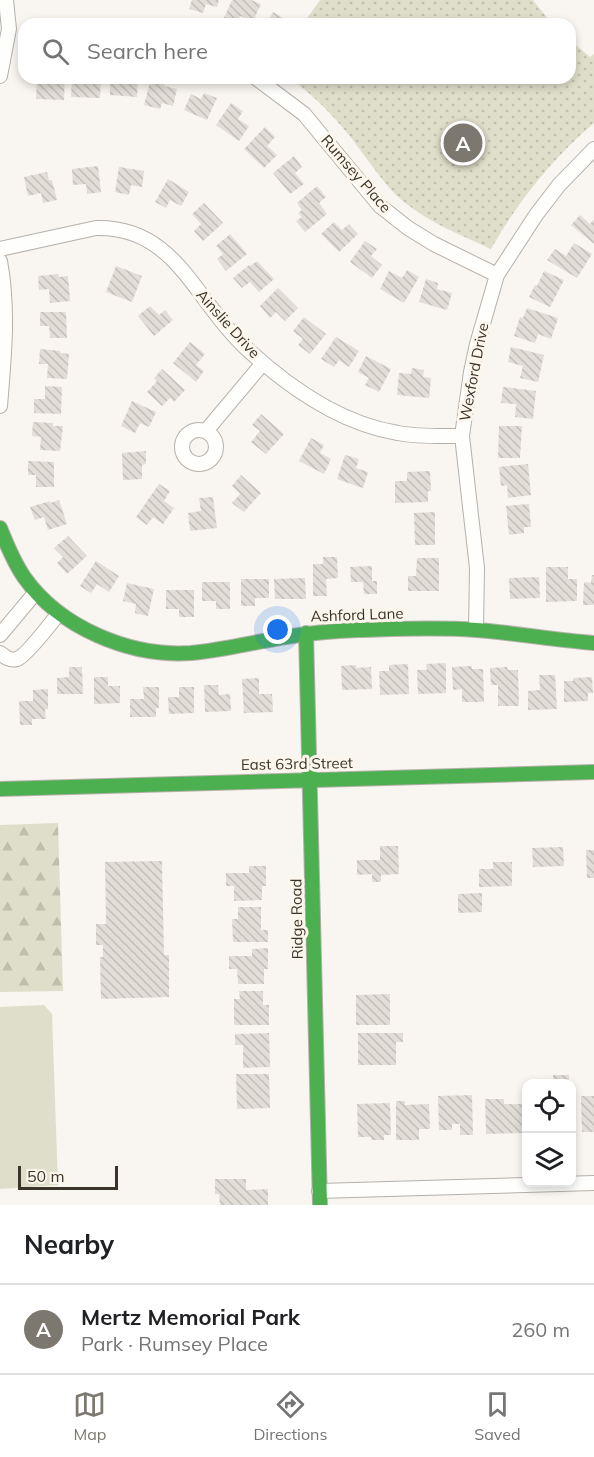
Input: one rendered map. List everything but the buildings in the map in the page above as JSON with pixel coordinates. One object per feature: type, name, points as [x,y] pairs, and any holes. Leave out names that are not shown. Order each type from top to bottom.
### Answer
[{"type":"street","points":[[0,76],[9,29],[6,0]]},
{"type":"street","points":[[9,29],[18,30]]},
{"type":"street","name":"Rumsey Place","points":[[264,84],[304,114],[380,206],[408,228],[434,244],[497,275]]},
{"type":"street","name":"Wexford Drive","points":[[476,630],[477,568],[462,436],[477,344],[497,275],[536,214],[559,185],[594,149]]},
{"type":"street","name":"Ainslie Drive","points":[[0,249],[96,228],[118,229],[140,235],[166,251],[243,345],[263,363],[323,405],[359,423],[399,433],[462,436]]},
{"type":"street","points":[[0,261],[6,308],[6,338],[0,406]]},
{"type":"street","points":[[206,431],[263,363]]},
{"type":"street","name":"Ashford Lane","points":[[0,528],[10,554],[24,579],[60,613],[116,643],[158,652],[192,652],[306,633],[407,629],[476,630],[594,643]]},
{"type":"street","points":[[0,635],[36,592]]},
{"type":"street","points":[[0,653],[12,659],[22,656],[60,613]]},
{"type":"street","name":"Ridge Road","points":[[306,633],[320,1198]]},
{"type":"street","name":"East 63rd Street","points":[[0,789],[594,772]]},
{"type":"street","points":[[320,1198],[594,1183]]},
{"type":"green space","points":[[320,0],[533,0],[547,18],[307,18]]},
{"type":"green space","points":[[576,45],[590,57],[594,54],[594,123],[537,181],[491,249],[440,225],[405,203],[385,183],[351,137],[298,84],[576,84]]},
{"type":"green space","points":[[58,823],[63,991],[0,992],[0,825]]},
{"type":"green space","points":[[44,1005],[52,1014],[58,1185],[0,1189],[0,1007]]},
{"type":"traffic: fast","points":[[0,528],[13,559],[24,577],[57,611],[98,636],[144,650],[191,653],[313,633],[417,628],[476,630],[594,643]]},
{"type":"traffic: fast","points":[[306,633],[320,1205]]},
{"type":"traffic: fast","points":[[0,789],[594,772]]},
{"type":"place","name":"Mertz Memorial Park","points":[[463,143]]}]
